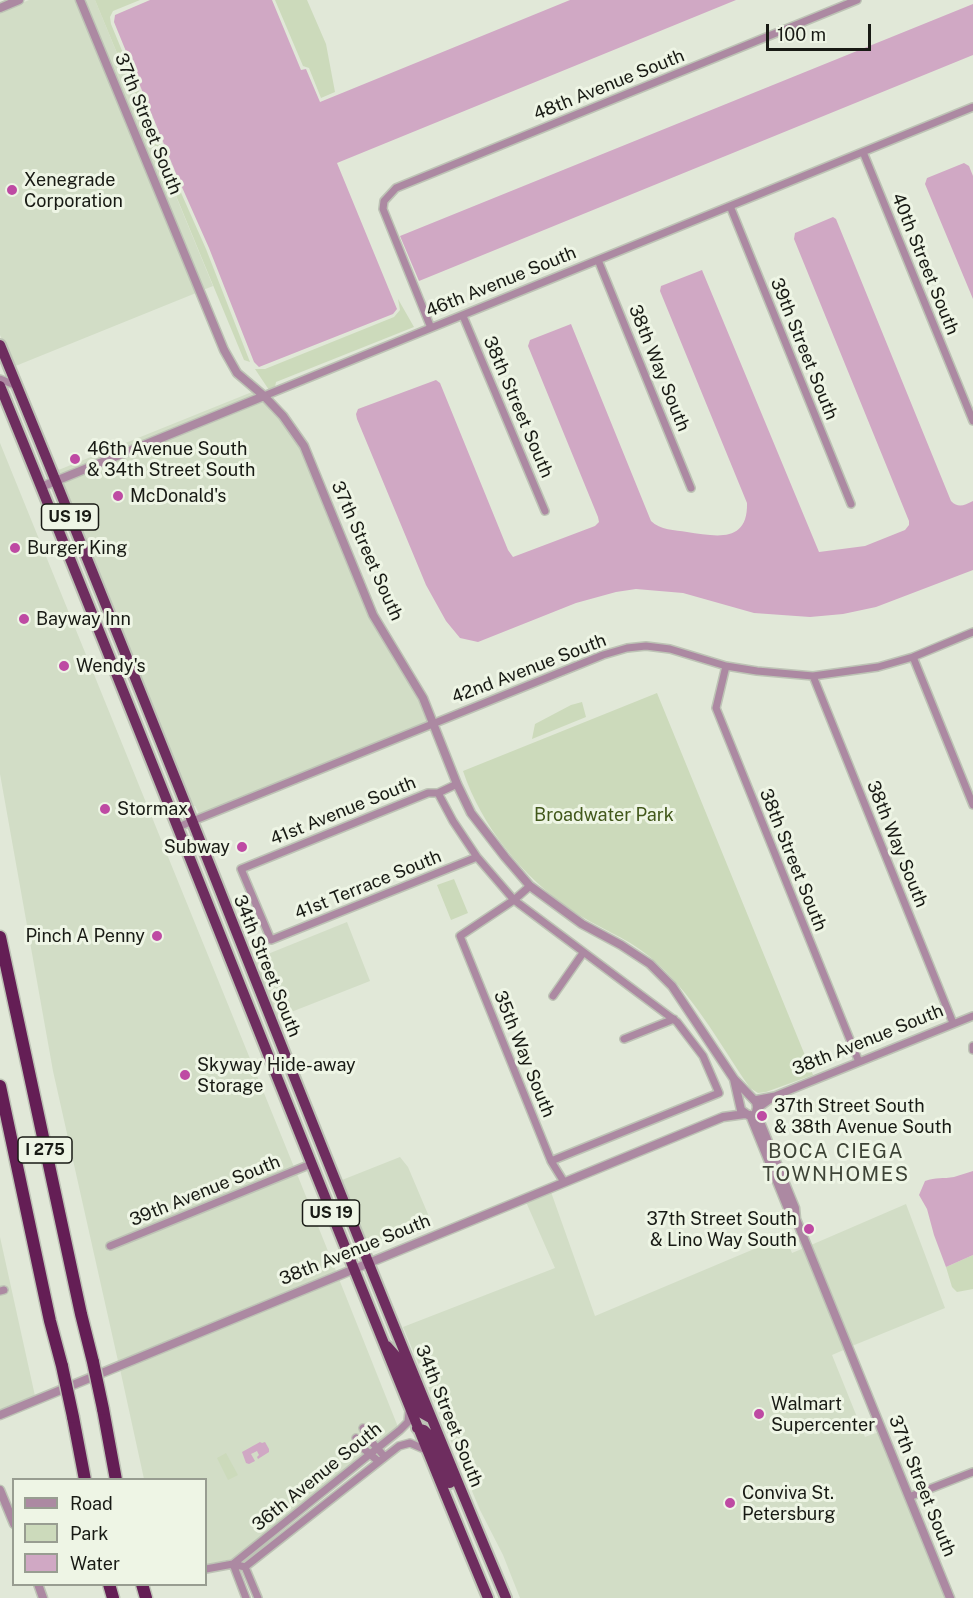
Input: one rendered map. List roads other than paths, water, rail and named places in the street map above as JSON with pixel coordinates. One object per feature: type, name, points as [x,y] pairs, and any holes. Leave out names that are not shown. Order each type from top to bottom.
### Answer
[{"type":"highway","name":"34th Street South","points":[[0,345],[307,1112],[506,1598]]},
{"type":"highway","name":"34th Street South","points":[[0,386],[382,1342],[488,1598]]},
{"type":"highway","points":[[96,623],[106,633],[116,649],[123,648]]},
{"type":"highway","points":[[109,655],[116,657],[123,668],[135,679]]},
{"type":"highway","name":"I 275","points":[[0,937],[93,1362],[116,1478]]},
{"type":"highway","points":[[250,1012],[264,1024],[277,1055],[287,1061]]},
{"type":"highway","points":[[273,1068],[285,1076],[294,1098],[307,1112]]},
{"type":"highway","name":"I 275","points":[[0,1086],[85,1478]]},
{"type":"highway","points":[[382,1342],[395,1355],[419,1409],[432,1419]]},
{"type":"highway","points":[[417,1428],[429,1435],[452,1488],[463,1495]]},
{"type":"street","points":[[0,8],[19,0]]},
{"type":"street","name":"37th Street South","points":[[80,0],[224,350],[237,373],[264,396],[296,432],[304,446],[373,615],[411,676],[471,813],[530,886],[582,924],[650,964],[672,986],[734,1078],[795,1208],[796,1219],[950,1598]]},
{"type":"street","name":"48th Avenue South","points":[[431,328],[382,209],[384,201],[396,188],[857,0]]},
{"type":"street","name":"46th Avenue South","points":[[41,487],[973,107]]},
{"type":"street","name":"40th Street South","points":[[863,152],[973,422]]},
{"type":"street","name":"39th Street South","points":[[730,206],[851,504]]},
{"type":"street","name":"38th Way South","points":[[598,260],[691,488]]},
{"type":"street","name":"38th Street South","points":[[463,316],[545,511]]},
{"type":"street","points":[[0,379],[17,386]]},
{"type":"street","name":"42nd Avenue South","points":[[178,827],[603,655],[627,648],[646,646],[670,649],[726,666],[813,676],[878,667],[913,657],[973,632]]},
{"type":"street","points":[[913,657],[973,805]]},
{"type":"street","name":"38th Street South","points":[[726,666],[716,708],[859,1062]]},
{"type":"street","name":"38th Way South","points":[[813,676],[953,1023]]},
{"type":"street","name":"41st Avenue South","points":[[271,940],[241,869],[428,793],[438,793],[457,784]]},
{"type":"street","points":[[438,793],[477,857],[513,900],[674,1019],[703,1056],[719,1093],[551,1161]]},
{"type":"street","name":"41st Terrace South","points":[[271,940],[477,857]]},
{"type":"street","points":[[513,900],[530,886]]},
{"type":"street","name":"35th Way South","points":[[513,900],[460,936],[551,1161],[564,1182]]},
{"type":"street","points":[[553,996],[583,953]]},
{"type":"street","name":"38th Avenue South","points":[[0,1415],[353,1268],[973,1016]]},
{"type":"street","points":[[624,1039],[674,1019]]},
{"type":"street","name":"39th Avenue South","points":[[110,1246],[311,1164]]},
{"type":"street","name":"36th Avenue South","points":[[207,1569],[233,1564],[408,1422],[409,1409]]},
{"type":"street","points":[[363,1428],[381,1458]]},
{"type":"street","points":[[356,1438],[370,1453],[381,1458]]},
{"type":"street","name":"36th Avenue South","points":[[233,1564],[245,1568],[381,1458],[404,1444],[415,1444],[426,1450]]},
{"type":"street","points":[[909,1497],[973,1472]]},
{"type":"street","points":[[1,1493],[12,1519]]},
{"type":"street","points":[[233,1564],[246,1598]]},
{"type":"street","points":[[245,1568],[258,1598]]},
{"type":"water","points":[[150,0],[272,0],[301,70],[306,69],[320,102],[570,0],[736,0],[337,163],[397,309],[393,314],[259,367],[254,362],[114,22],[115,15]]},
{"type":"water","points":[[973,4],[973,55],[419,281],[400,236]]},
{"type":"water","points":[[964,163],[969,166],[973,176],[973,299],[925,184],[927,178]]},
{"type":"water","points":[[833,217],[836,219],[951,501],[959,506],[973,501],[973,570],[876,607],[843,614],[810,617],[754,613],[683,593],[636,589],[576,603],[478,642],[460,638],[446,621],[426,585],[357,419],[358,409],[436,380],[440,383],[508,550],[513,557],[595,526],[599,522],[598,517],[528,346],[530,340],[571,324],[651,521],[668,529],[708,535],[728,534],[736,531],[746,516],[747,503],[660,291],[661,286],[702,270],[819,552],[865,546],[905,530],[909,521],[794,239],[795,233]]},
{"type":"water","points":[[973,1171],[973,1255],[946,1267],[927,1209],[919,1195],[925,1181],[954,1177]]},
{"type":"water","points":[[260,1442],[265,1442],[269,1452],[258,1459],[257,1451],[251,1454],[255,1461],[246,1463],[242,1452]]},
{"type":"place","name":"Xenegrade Corporation","points":[[12,190]]},
{"type":"place","name":"46th Avenue South & 34th Street South","points":[[75,459]]},
{"type":"place","name":"McDonald's","points":[[118,496]]},
{"type":"place","name":"Burger King","points":[[15,548]]},
{"type":"place","name":"Bayway Inn","points":[[24,619]]},
{"type":"place","name":"Wendy's","points":[[64,666]]},
{"type":"place","name":"Stormax","points":[[105,809]]},
{"type":"place","name":"Subway","points":[[242,847]]},
{"type":"place","name":"Pinch A Penny","points":[[157,936]]},
{"type":"place","name":"Skyway Hide-away Storage","points":[[185,1075]]},
{"type":"place","name":"37th Street South & 38th Avenue South","points":[[762,1116]]},
{"type":"place","name":"37th Street South & Lino Way South","points":[[809,1229]]},
{"type":"place","name":"Walmart Supercenter","points":[[759,1414]]},
{"type":"place","name":"Conviva St. Petersburg","points":[[730,1503]]},
{"type":"district","name":"BOCA CIEGA TOWNHOMES","points":[[836,1164]]},
{"type":"park label","name":"Broadwater Park","points":[[604,815]]}]
